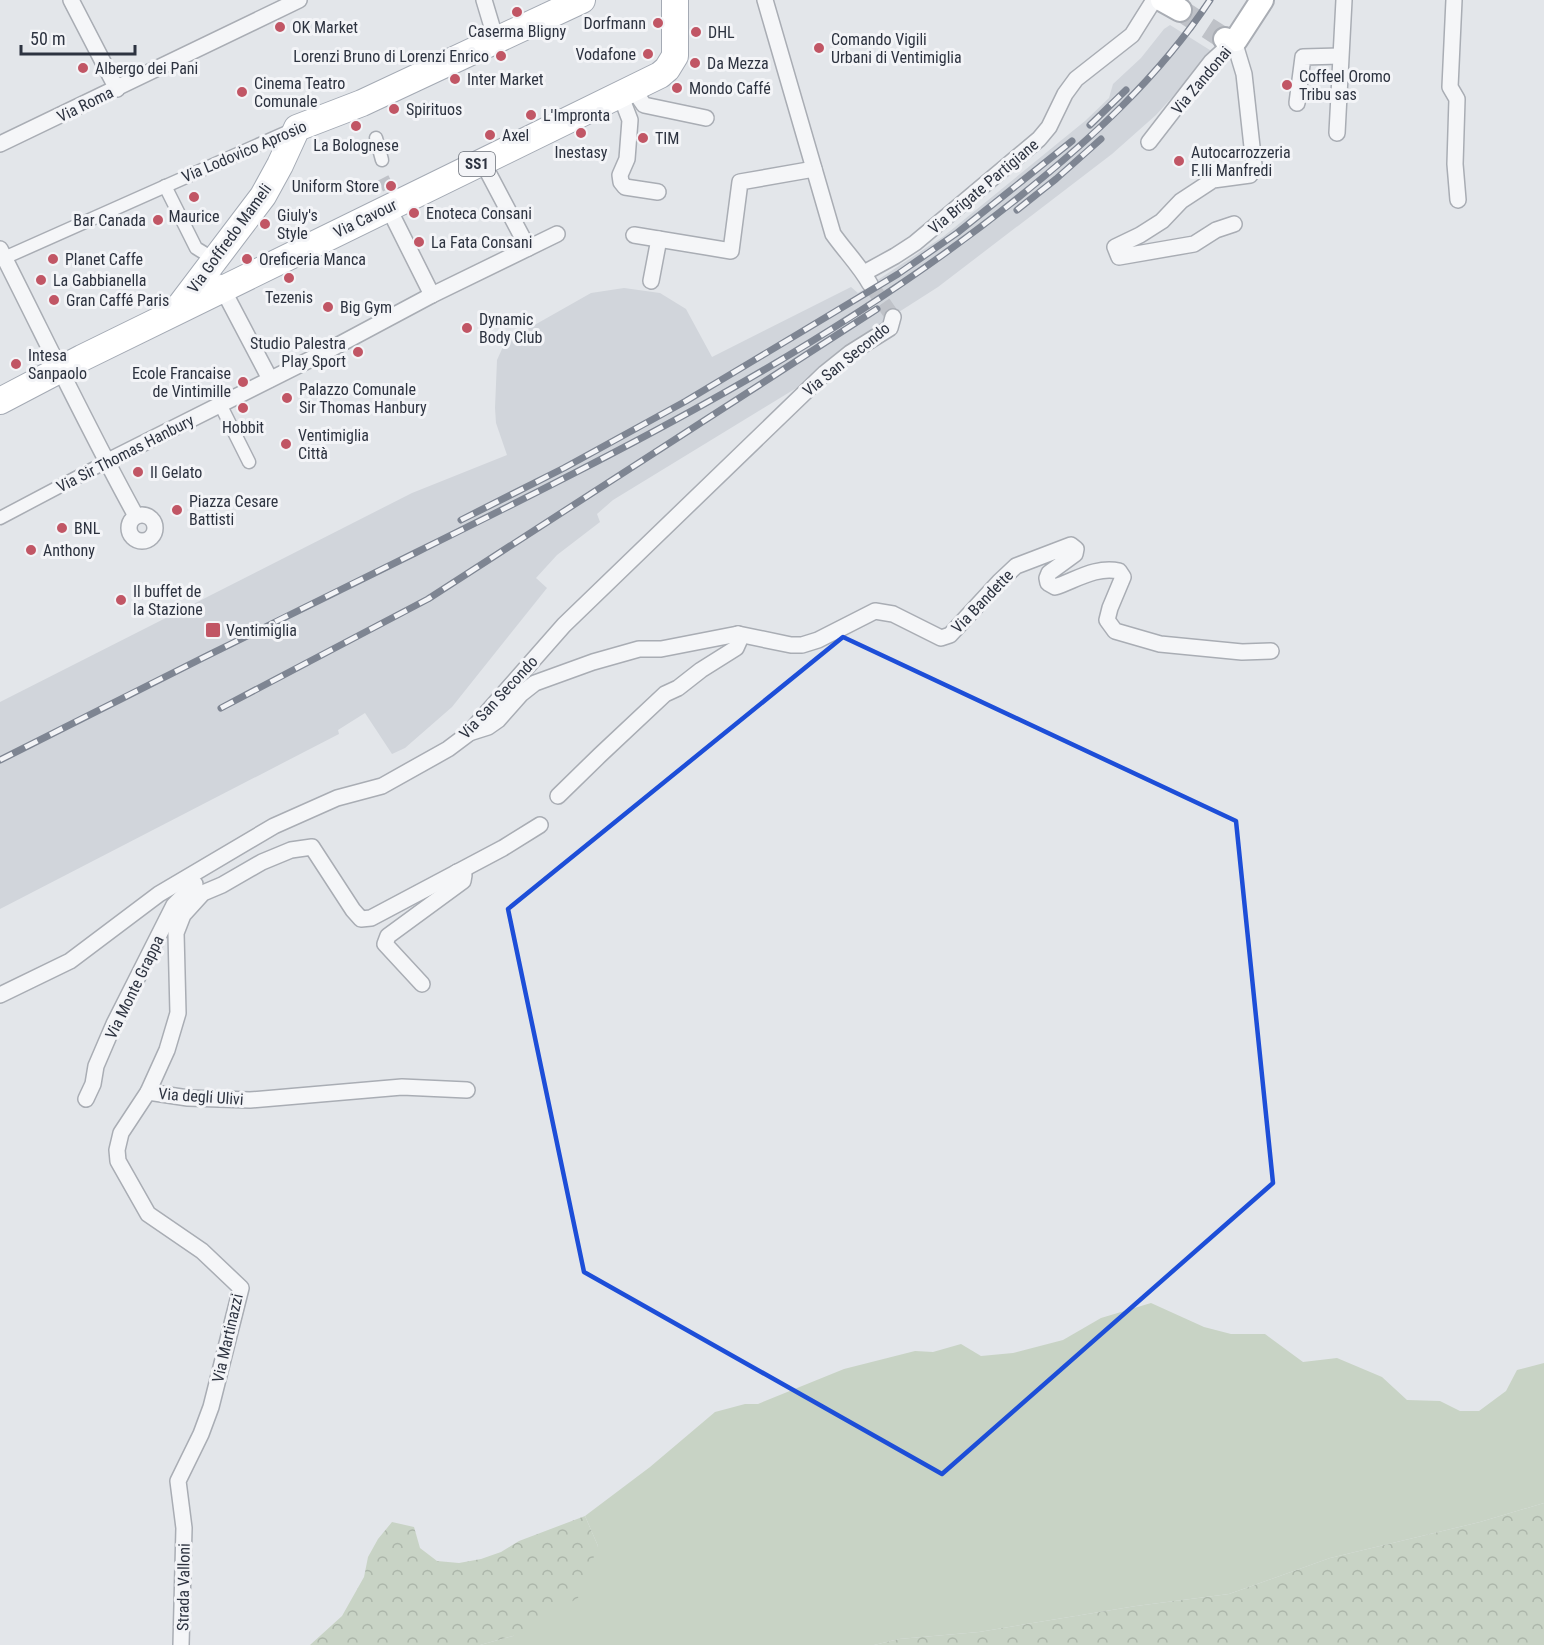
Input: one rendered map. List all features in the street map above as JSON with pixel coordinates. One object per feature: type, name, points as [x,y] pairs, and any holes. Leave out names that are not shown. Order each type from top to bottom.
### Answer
[{"type":"main road","name":"Via Lodovico Aprosio","points":[[297,128],[362,103],[582,0]]},
{"type":"main road","name":"Via Cavour","points":[[0,401],[392,202],[660,75],[675,56],[675,0]]},
{"type":"main road","points":[[1229,40],[1240,35],[1262,0]]},
{"type":"main road","name":"Via Goffredo Mameli","points":[[174,313],[263,196],[297,128]]},
{"type":"street","points":[[71,0],[117,89]]},
{"type":"street","name":"Via Roma","points":[[0,144],[299,0]]},
{"type":"street","points":[[484,0],[496,40]]},
{"type":"street","points":[[634,236],[731,251],[740,182],[814,169],[765,0]]},
{"type":"street","points":[[1337,133],[1344,0]]},
{"type":"street","points":[[1454,0],[1450,87],[1457,99],[1455,175],[1458,200]]},
{"type":"street","name":"Via Brigate Partigiane","points":[[814,169],[827,236],[867,279],[915,243],[1030,147],[1049,127],[1065,94],[1076,79],[1167,3]]},
{"type":"street","name":"Via Zandonai","points":[[1149,142],[1229,40],[1244,74],[1254,165],[1250,175],[1213,180],[1181,201],[1162,221],[1115,247],[1119,257],[1194,244],[1216,230],[1234,224]]},
{"type":"street","points":[[1297,103],[1303,57],[1340,56]]},
{"type":"street","points":[[626,91],[644,105],[706,118]]},
{"type":"street","points":[[626,91],[630,120],[627,159],[620,175],[621,182],[625,187],[658,192]]},
{"type":"street","name":"Via Lodovico Aprosio","points":[[2,254],[297,128]]},
{"type":"street","points":[[376,138],[382,160]]},
{"type":"street","points":[[482,161],[528,248]]},
{"type":"street","points":[[165,186],[196,248],[213,261],[213,270],[222,289],[270,379]]},
{"type":"street","points":[[392,202],[432,295],[557,234]]},
{"type":"street","points":[[651,281],[659,239]]},
{"type":"street","points":[[2,254],[70,391],[136,516]]},
{"type":"street","name":"Via Sir Thomas Hanbury","points":[[0,518],[432,295]]},
{"type":"street","name":"Via San Secondo","points":[[0,995],[70,961],[140,908],[196,884],[274,826],[337,798],[382,786],[448,749],[468,734],[564,625],[825,373],[850,353],[890,328],[893,317]]},
{"type":"street","points":[[220,404],[249,462]]},
{"type":"street","name":"Via Bandette","points":[[468,734],[488,727],[498,720],[520,694],[535,683],[593,662],[639,649],[661,648],[738,634],[791,645],[802,645],[818,640],[875,611],[893,614],[941,638],[950,635],[1017,566],[1071,545],[1076,552],[1049,573],[1048,583],[1055,587],[1083,575],[1109,569],[1119,571],[1123,577],[1107,620],[1115,631],[1173,646],[1242,652],[1270,651]]},
{"type":"street","points":[[558,796],[665,694],[678,688],[736,648],[740,639],[738,634]]},
{"type":"street","points":[[196,884],[222,885],[262,862],[291,850],[312,847],[352,910],[361,919],[371,918],[503,848],[540,825]]},
{"type":"street","points":[[422,984],[385,944],[388,936],[463,881],[464,875],[457,872]]},
{"type":"street","name":"Via degli Ulivi","points":[[196,884],[176,933],[178,1013],[167,1050],[148,1092],[188,1098],[250,1100],[402,1087],[467,1090]]},
{"type":"street","name":"Via Monte Grappa","points":[[86,1099],[93,1084],[96,1066],[114,1024],[174,905],[196,884]]},
{"type":"street","name":"Via Martinazzi","points":[[148,1092],[121,1133],[117,1150],[118,1161],[148,1214],[202,1251],[241,1288],[211,1407],[201,1434],[178,1481],[184,1528]]},
{"type":"street","name":"Strada Valloni","points":[[181,1645],[184,1528]]},
{"type":"highlighted area","points":[[843,637],[1236,821],[1273,1183],[942,1474],[584,1272],[508,909]]},
{"type":"shaded area","points":[[1170,25],[1213,52],[1156,115],[1112,154],[938,287],[819,367],[803,384],[613,500],[597,514],[600,522],[557,555],[536,578],[547,588],[452,707],[405,748],[392,754],[365,713],[338,730],[339,734],[0,909],[0,702],[412,493],[507,455],[496,423],[495,408],[497,360],[502,349],[508,340],[591,293],[624,288],[660,293],[686,309],[712,357],[851,287],[858,293],[944,236],[1085,121],[1109,98],[1113,84],[1141,58],[1164,29]]},
{"type":"green space","points":[[1151,1303],[1204,1327],[1231,1334],[1265,1334],[1303,1362],[1337,1358],[1382,1377],[1407,1400],[1440,1401],[1460,1411],[1479,1411],[1506,1391],[1517,1370],[1544,1363],[1544,1503],[1480,1522],[1330,1558],[1229,1594],[1136,1606],[979,1632],[899,1639],[874,1645],[480,1645],[513,1636],[598,1546],[585,1516],[650,1467],[715,1412],[745,1404],[758,1404],[844,1369],[915,1351],[933,1352],[961,1344],[981,1356],[1013,1353],[1063,1340],[1101,1318]]},
{"type":"green space","points":[[1544,1503],[1544,1645],[874,1645],[899,1639],[979,1632],[1136,1606],[1229,1594],[1330,1558],[1480,1522]]},
{"type":"green space","points":[[585,1516],[598,1546],[578,1598],[513,1636],[480,1645],[310,1645],[342,1616],[364,1577],[368,1557],[378,1539],[392,1522],[414,1527],[420,1548],[437,1561],[459,1563],[501,1552],[519,1541]]},
{"type":"tunnel","points":[[1180,10],[1225,39]]},
{"type":"tunnel","points":[[383,178],[391,194]]},
{"type":"tunnel","points":[[870,284],[893,317]]},
{"type":"railway","points":[[0,760],[572,474],[727,391],[803,347],[877,300],[949,250],[1072,153],[1146,81],[1169,55],[1210,0]]},
{"type":"railway","points":[[1090,125],[1126,90]]},
{"type":"railway","points":[[1017,210],[1101,139]]},
{"type":"railway","points":[[461,520],[564,468],[686,401],[898,274],[957,233],[1072,141]]},
{"type":"railway","points":[[221,708],[428,599],[877,309]]},
{"type":"place","name":"Caserma Bligny","points":[[517,12]]},
{"type":"place","name":"Dorfmann","points":[[658,23]]},
{"type":"place","name":"OK Market","points":[[280,27]]},
{"type":"place","name":"DHL","points":[[696,32]]},
{"type":"place","name":"Comando Vigili Urbani di Ventimiglia","points":[[819,48]]},
{"type":"place","name":"Vodafone","points":[[648,54]]},
{"type":"place","name":"Lorenzi Bruno di Lorenzi Enrico","points":[[501,56]]},
{"type":"place","name":"Da Mezza","points":[[695,63]]},
{"type":"place","name":"Albergo dei Pani","points":[[83,68]]},
{"type":"place","name":"Inter Market","points":[[455,79]]},
{"type":"place","name":"Coffeel Oromo Tribu sas","points":[[1287,85]]},
{"type":"place","name":"Mondo Caffé","points":[[677,88]]},
{"type":"place","name":"Cinema Teatro Comunale","points":[[242,92]]},
{"type":"place","name":"Spirituos","points":[[394,109]]},
{"type":"place","name":"L'Impronta","points":[[531,115]]},
{"type":"place","name":"La Bolognese","points":[[356,126]]},
{"type":"place","name":"Inestasy","points":[[581,133]]},
{"type":"place","name":"Axel","points":[[490,135]]},
{"type":"place","name":"TIM","points":[[643,138]]},
{"type":"place","name":"Autocarrozzeria F.lli Manfredi","points":[[1179,161]]},
{"type":"place","name":"Uniform Store","points":[[391,186]]},
{"type":"place","name":"Maurice","points":[[194,197]]},
{"type":"place","name":"Enoteca Consani","points":[[414,213]]},
{"type":"place","name":"Bar Canada","points":[[158,220]]},
{"type":"place","name":"Giuly's Style","points":[[265,224]]},
{"type":"place","name":"La Fata Consani","points":[[419,242]]},
{"type":"place","name":"Planet Caffe","points":[[53,259]]},
{"type":"place","name":"Oreficeria Manca","points":[[247,259]]},
{"type":"place","name":"Tezenis","points":[[289,278]]},
{"type":"place","name":"La Gabbianella","points":[[41,280]]},
{"type":"place","name":"Gran Caffé Paris","points":[[54,300]]},
{"type":"place","name":"Big Gym","points":[[328,307]]},
{"type":"place","name":"Dynamic Body Club","points":[[467,328]]},
{"type":"place","name":"Studio Palestra Play Sport","points":[[358,352]]},
{"type":"place","name":"Intesa Sanpaolo","points":[[16,364]]},
{"type":"place","name":"Ecole Francaise de Vintimille","points":[[243,382]]},
{"type":"place","name":"Palazzo Comunale Sir Thomas Hanbury","points":[[287,398]]},
{"type":"place","name":"Hobbit","points":[[243,408]]},
{"type":"place","name":"Ventimiglia Città","points":[[286,444]]},
{"type":"place","name":"Il Gelato","points":[[138,472]]},
{"type":"place","name":"Piazza Cesare Battisti","points":[[177,510]]},
{"type":"place","name":"BNL","points":[[62,528]]},
{"type":"place","name":"Anthony","points":[[31,550]]},
{"type":"place","name":"Il buffet de la Stazione","points":[[121,600]]},
{"type":"place","name":"Ventimiglia","points":[[213,630]]}]
